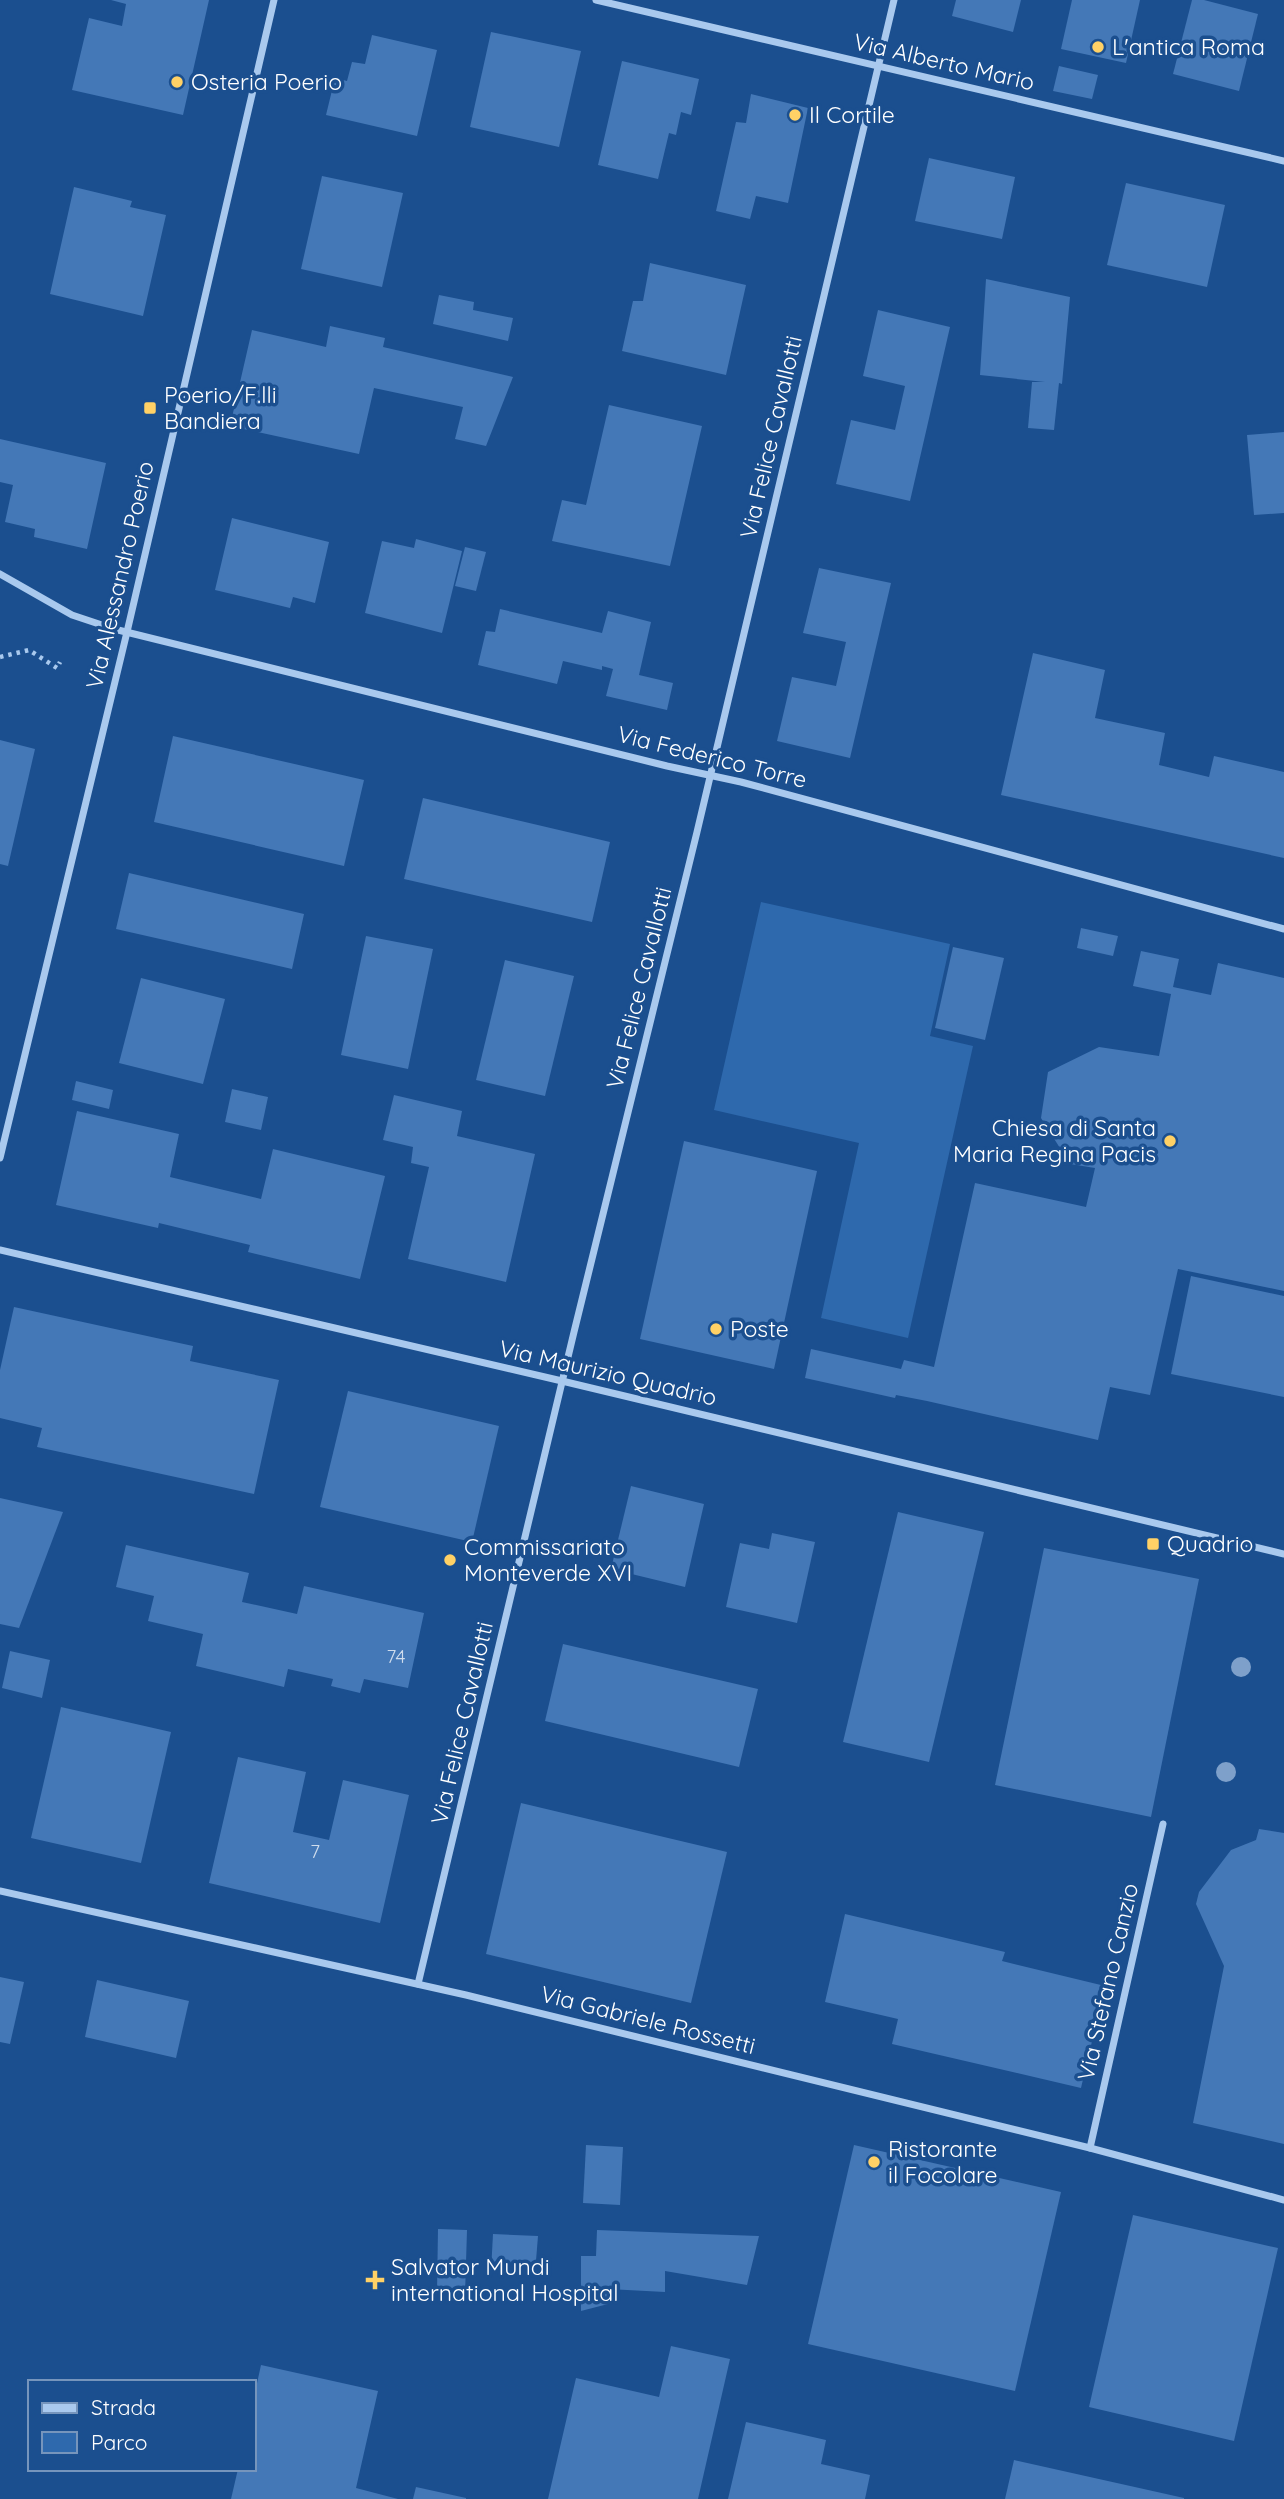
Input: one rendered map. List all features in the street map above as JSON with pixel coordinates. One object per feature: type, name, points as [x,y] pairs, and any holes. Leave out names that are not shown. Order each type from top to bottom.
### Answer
[{"type":"street","name":"Via Alessandro Poerio","points":[[0,1158],[127,632],[274,0]]},
{"type":"street","name":"Via Alberto Mario","points":[[596,0],[1284,161]]},
{"type":"street","name":"Via Felice Cavallotti","points":[[418,1984],[894,0]]},
{"type":"street","name":"Via Federico Torre","points":[[0,574],[72,615],[127,632],[710,775],[1284,929]]},
{"type":"street","name":"Via Maurizio Quadrio","points":[[0,1250],[1284,1554]]},
{"type":"street","name":"Via Stefano Canzio","points":[[1090,2148],[1163,1824]]},
{"type":"street","name":"Via Gabriele Rossetti","points":[[0,1891],[418,1984],[1090,2148],[1284,2200]]},
{"type":"path","points":[[0,657],[29,650],[57,668],[60,662]]},
{"type":"green space","points":[[761,902],[950,944],[930,1036],[973,1046],[908,1338],[821,1318],[859,1143],[714,1110]]},
{"type":"building","points":[[111,0],[209,0],[183,115],[72,90],[89,18],[122,26],[126,4]]},
{"type":"building","points":[[956,0],[1021,0],[1013,32],[952,16]]},
{"type":"building","points":[[1072,0],[1140,0],[1126,63],[1061,49]]},
{"type":"building","points":[[1192,0],[1204,0],[1258,14],[1239,91],[1173,74]]},
{"type":"building","points":[[491,32],[581,51],[559,147],[470,127]]},
{"type":"building","points":[[372,35],[437,50],[417,136],[326,115],[335,78],[347,81],[352,62],[365,64]]},
{"type":"building","points":[[622,61],[699,79],[691,115],[681,112],[676,135],[669,133],[658,179],[598,165]]},
{"type":"building","points":[[1059,66],[1098,75],[1092,99],[1053,91]]},
{"type":"building","points":[[751,94],[808,108],[788,203],[756,196],[750,219],[716,211],[736,122],[746,123]]},
{"type":"building","points":[[929,158],[1015,177],[1002,239],[915,221]]},
{"type":"building","points":[[322,176],[403,193],[382,287],[301,269]]},
{"type":"building","points":[[1126,183],[1225,205],[1207,287],[1107,265]]},
{"type":"building","points":[[74,187],[132,201],[130,207],[166,215],[143,316],[50,294]]},
{"type":"building","points":[[650,263],[746,285],[726,375],[622,351],[633,301],[643,301]]},
{"type":"building","points":[[986,279],[1070,297],[1062,384],[1059,383],[1054,430],[1028,428],[1032,382],[1045,382],[980,375]]},
{"type":"building","points":[[439,295],[474,302],[473,310],[513,318],[508,341],[433,324]]},
{"type":"building","points":[[878,310],[950,327],[910,501],[836,484],[851,420],[895,430],[905,386],[863,376]]},
{"type":"building","points":[[330,326],[385,338],[383,347],[513,377],[486,446],[455,439],[463,407],[374,388],[359,454],[230,426],[252,330],[326,347]]},
{"type":"building","points":[[609,405],[702,426],[670,566],[552,541],[562,500],[586,505]]},
{"type":"building","points":[[1284,432],[1284,513],[1254,515],[1247,435]]},
{"type":"building","points":[[0,439],[106,463],[87,549],[34,537],[35,529],[5,522],[13,485],[0,482]]},
{"type":"building","points":[[232,518],[329,542],[315,603],[293,597],[290,608],[215,590]]},
{"type":"building","points":[[416,539],[462,551],[442,633],[365,613],[382,541],[414,548]]},
{"type":"building","points":[[465,547],[486,552],[476,591],[455,586]]},
{"type":"building","points":[[819,568],[891,583],[850,758],[777,741],[792,677],[836,686],[846,642],[803,633]]},
{"type":"building","points":[[500,609],[602,633],[608,611],[651,622],[639,675],[673,683],[667,710],[606,696],[613,669],[602,666],[602,670],[563,661],[557,684],[478,665],[486,631],[495,632]]},
{"type":"building","points":[[1033,653],[1105,670],[1095,718],[1165,733],[1159,765],[1209,777],[1214,756],[1284,772],[1284,858],[1001,795]]},
{"type":"building","points":[[173,736],[364,780],[344,866],[154,822]]},
{"type":"building","points":[[0,740],[35,749],[8,866],[0,864]]},
{"type":"building","points":[[423,798],[610,842],[592,922],[404,879]]},
{"type":"building","points":[[129,873],[304,914],[292,969],[116,929]]},
{"type":"building","points":[[1081,928],[1118,936],[1113,956],[1077,948]]},
{"type":"building","points":[[366,936],[433,949],[408,1069],[341,1055]]},
{"type":"building","points":[[953,947],[1004,958],[985,1040],[935,1028]]},
{"type":"building","points":[[1141,951],[1179,959],[1173,987],[1211,995],[1218,963],[1284,978],[1284,1291],[1178,1269],[1150,1395],[1110,1387],[1098,1440],[927,1401],[896,1395],[895,1398],[805,1378],[811,1349],[901,1369],[904,1360],[934,1367],[975,1183],[1086,1207],[1095,1168],[1070,1164],[1041,1118],[1048,1072],[1099,1047],[1159,1056],[1171,994],[1133,986]]},
{"type":"building","points":[[505,960],[574,976],[545,1096],[476,1080]]},
{"type":"building","points":[[141,978],[225,999],[203,1084],[119,1063]]},
{"type":"building","points":[[76,1081],[113,1090],[109,1109],[72,1100]]},
{"type":"building","points":[[232,1089],[268,1097],[261,1130],[225,1122]]},
{"type":"building","points":[[394,1095],[462,1111],[457,1136],[535,1154],[506,1282],[408,1259],[429,1167],[411,1163],[413,1147],[383,1140]]},
{"type":"building","points":[[77,1111],[179,1134],[170,1177],[261,1199],[273,1149],[385,1176],[360,1279],[248,1252],[250,1245],[159,1223],[158,1228],[56,1205]]},
{"type":"building","points":[[684,1141],[817,1171],[774,1369],[640,1339]]},
{"type":"building","points":[[1191,1276],[1284,1296],[1284,1397],[1171,1374]]},
{"type":"building","points":[[14,1307],[193,1346],[190,1361],[279,1380],[254,1494],[37,1447],[42,1428],[0,1418],[0,1370]]},
{"type":"building","points":[[348,1391],[499,1426],[472,1542],[320,1507]]},
{"type":"building","points":[[631,1486],[704,1504],[685,1587],[611,1569]]},
{"type":"building","points":[[0,1498],[63,1512],[19,1628],[0,1624]]},
{"type":"building","points":[[898,1512],[984,1532],[929,1762],[843,1742]]},
{"type":"building","points":[[772,1533],[815,1542],[797,1623],[726,1607],[740,1543],[769,1549]]},
{"type":"building","points":[[126,1545],[249,1573],[242,1602],[297,1614],[304,1586],[424,1613],[408,1688],[364,1679],[360,1693],[331,1686],[333,1679],[288,1669],[284,1687],[196,1666],[203,1634],[148,1621],[154,1596],[116,1587]]},
{"type":"building","points":[[1044,1548],[1199,1579],[1151,1817],[995,1785]]},
{"type":"building","points":[[563,1644],[758,1689],[739,1767],[545,1721]]},
{"type":"building","points":[[10,1651],[50,1660],[42,1698],[2,1688]]},
{"type":"building","points":[[61,1707],[171,1732],[141,1863],[31,1838]]},
{"type":"building","points":[[238,1757],[306,1772],[293,1832],[329,1840],[343,1780],[409,1795],[380,1923],[209,1883]]},
{"type":"building","points":[[521,1803],[727,1852],[691,2003],[486,1954]]},
{"type":"building","points":[[1259,1829],[1284,1833],[1284,2144],[1193,2123],[1224,1966],[1196,1904],[1199,1892],[1231,1850],[1256,1840]]},
{"type":"building","points":[[845,1914],[1005,1952],[1002,1961],[1105,1986],[1081,2088],[892,2044],[898,2019],[825,2002]]},
{"type":"building","points":[[0,1977],[24,1982],[10,2044],[0,2042]]},
{"type":"building","points":[[97,1980],[189,2001],[176,2058],[85,2037]]},
{"type":"building","points":[[586,2145],[623,2147],[620,2205],[583,2203]]},
{"type":"building","points":[[854,2145],[1061,2192],[1015,2391],[808,2344]]},
{"type":"building","points":[[1133,2215],[1278,2248],[1234,2441],[1089,2407]]},
{"type":"building","points":[[438,2229],[467,2230],[465,2294],[437,2292]]},
{"type":"building","points":[[597,2230],[759,2236],[747,2285],[665,2271],[665,2292],[608,2289],[608,2304],[581,2311],[581,2256],[596,2256]]},
{"type":"building","points":[[493,2234],[538,2236],[535,2273],[491,2271]]},
{"type":"building","points":[[671,2346],[730,2359],[698,2499],[548,2499],[576,2378],[659,2397]]},
{"type":"building","points":[[261,2365],[378,2391],[356,2488],[398,2499],[231,2499],[238,2471],[256,2471],[256,2388]]},
{"type":"building","points":[[746,2422],[826,2440],[821,2464],[870,2475],[865,2499],[728,2499]]},
{"type":"building","points":[[1014,2460],[1184,2498],[1184,2499],[1005,2499]]},
{"type":"building","points":[[416,2487],[466,2498],[466,2499],[413,2499]]},
{"type":"place","name":"L'antica Roma","points":[[1098,47]]},
{"type":"place","name":"Osteria Poerio","points":[[177,82]]},
{"type":"place","name":"Il Cortile","points":[[795,115]]},
{"type":"place","name":"Poerio/F.lli Bandiera","points":[[150,408]]},
{"type":"place","name":"Chiesa di Santa Maria Regina Pacis","points":[[1170,1141]]},
{"type":"place","name":"Poste","points":[[716,1329]]},
{"type":"place","name":"Quadrio","points":[[1153,1544]]},
{"type":"place","name":"Commissariato Monteverde XVI","points":[[450,1560]]},
{"type":"place","name":"Ristorante il Focolare","points":[[874,2162]]},
{"type":"place","name":"Salvator Mundi international Hospital","points":[[375,2280]]}]
